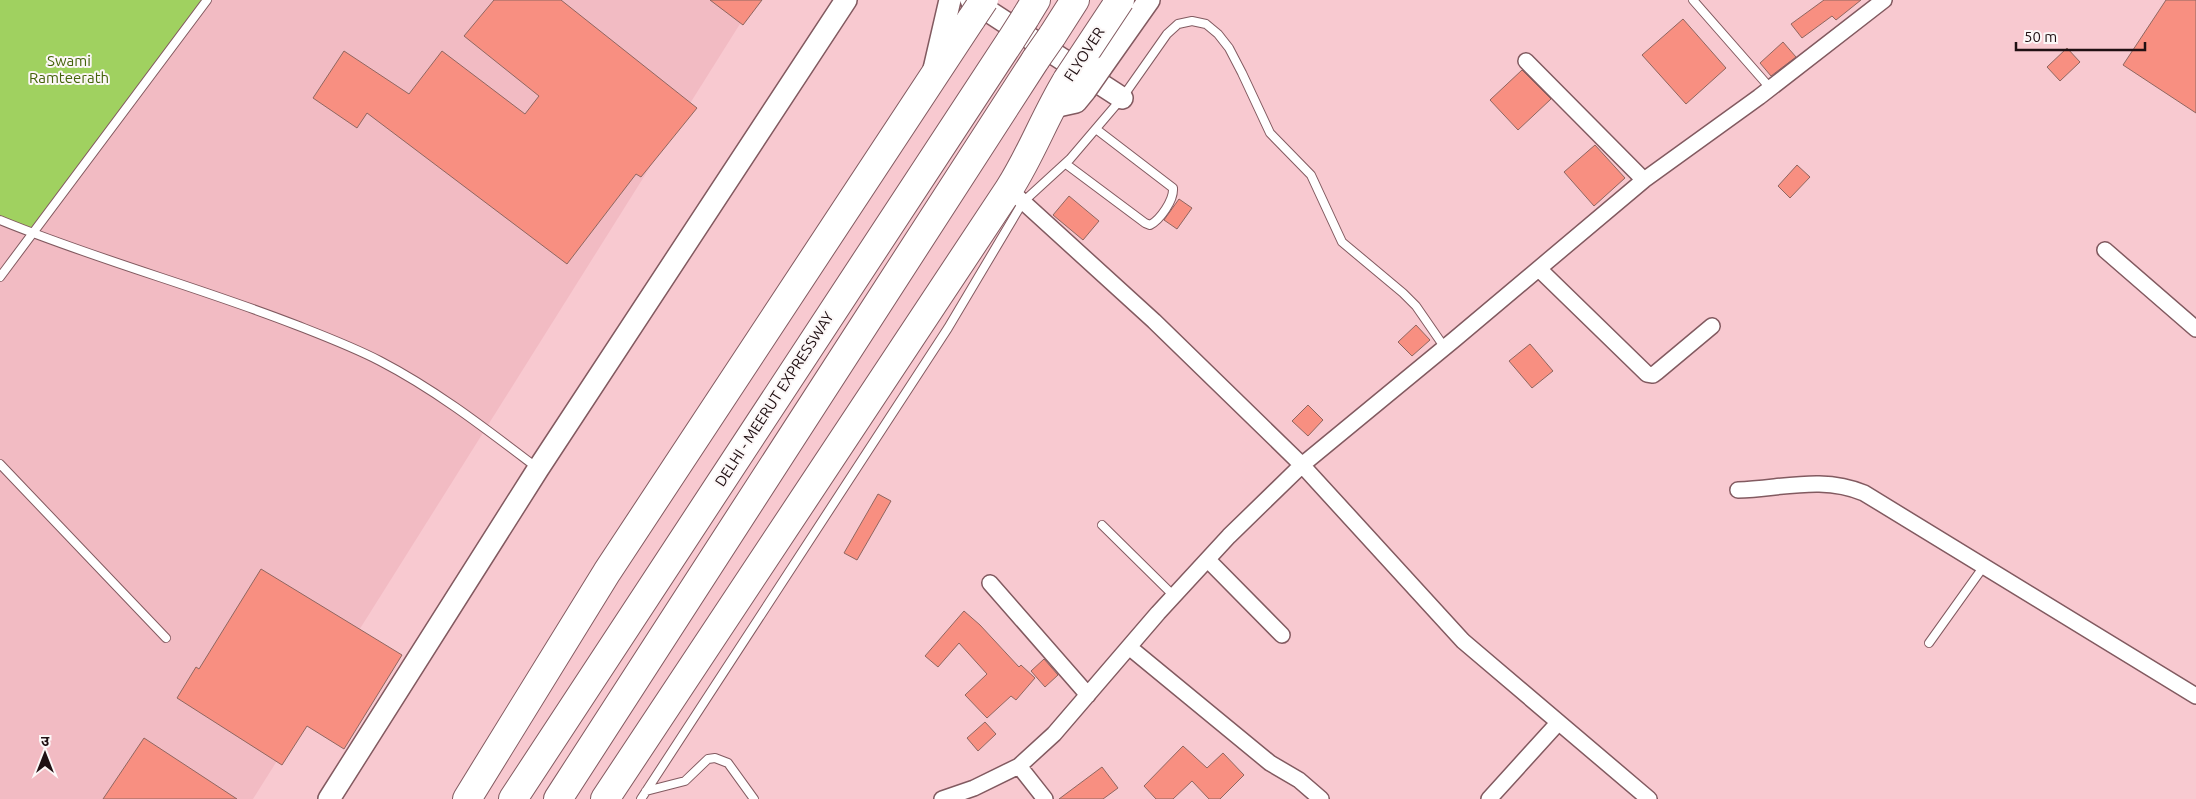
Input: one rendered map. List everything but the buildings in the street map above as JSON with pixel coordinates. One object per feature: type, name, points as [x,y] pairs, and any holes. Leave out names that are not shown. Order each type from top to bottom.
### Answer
[{"type":"highway","points":[[558,799],[1075,0]]},
{"type":"highway","name":"FLYOVER","points":[[610,796],[1016,195],[1022,168],[1050,108],[1076,86],[1120,0]]},
{"type":"highway","points":[[467,799],[606,572],[932,79],[976,6]]},
{"type":"highway","name":"DELHI - MEERUT EXPRESSWAY","points":[[513,799],[1024,19]]},
{"type":"main road","points":[[328,799],[538,468],[846,0]]},
{"type":"main road","points":[[1076,86],[1101,68],[1149,0]]},
{"type":"main road","points":[[932,79],[949,2]]},
{"type":"main road","points":[[976,6],[1122,98]]},
{"type":"street","points":[[942,799],[982,785],[1019,766],[1054,734],[1229,536],[1302,465],[1445,348],[1644,180],[1771,88],[1884,0]]},
{"type":"street","points":[[1526,61],[1644,180]]},
{"type":"street","points":[[1016,195],[1154,321],[1302,465],[1462,641],[1649,799]]},
{"type":"street","points":[[2105,250],[2196,329]]},
{"type":"street","points":[[1539,269],[1647,374],[1653,375],[1712,326]]},
{"type":"street","points":[[1738,490],[1808,483],[1850,487],[1874,498],[2196,696]]},
{"type":"street","points":[[1208,560],[1282,635]]},
{"type":"street","points":[[990,583],[1088,694]]},
{"type":"street","points":[[1129,647],[1270,763],[1299,780],[1321,799]]},
{"type":"street","points":[[1489,799],[1558,723]]},
{"type":"street","points":[[1019,766],[1045,799]]},
{"type":"lane","points":[[0,277],[207,0]]},
{"type":"lane","points":[[1693,0],[1771,88]]},
{"type":"lane","points":[[641,799],[948,328],[1016,195],[1066,164],[1122,98],[1167,34],[1178,24],[1192,21],[1206,24],[1218,34],[1229,48],[1265,124],[1311,175],[1342,242],[1416,306],[1445,348]]},
{"type":"lane","points":[[1066,164],[1145,223],[1150,225],[1156,222],[1172,199],[1173,188],[1096,129]]},
{"type":"lane","points":[[0,220],[32,233],[266,314],[363,353],[446,399],[538,468]]},
{"type":"lane","points":[[0,464],[166,638]]},
{"type":"lane","points":[[1102,526],[1174,596]]},
{"type":"lane","points":[[1929,643],[1984,566]]},
{"type":"lane","points":[[646,791],[685,781],[708,759],[715,758],[728,763],[754,799]]},
{"type":"shaded area","points":[[0,0],[755,0],[253,799],[0,799]]},
{"type":"green space","name":"Swami Ramteerath","points":[[0,0],[207,0],[32,233],[0,220]]}]
